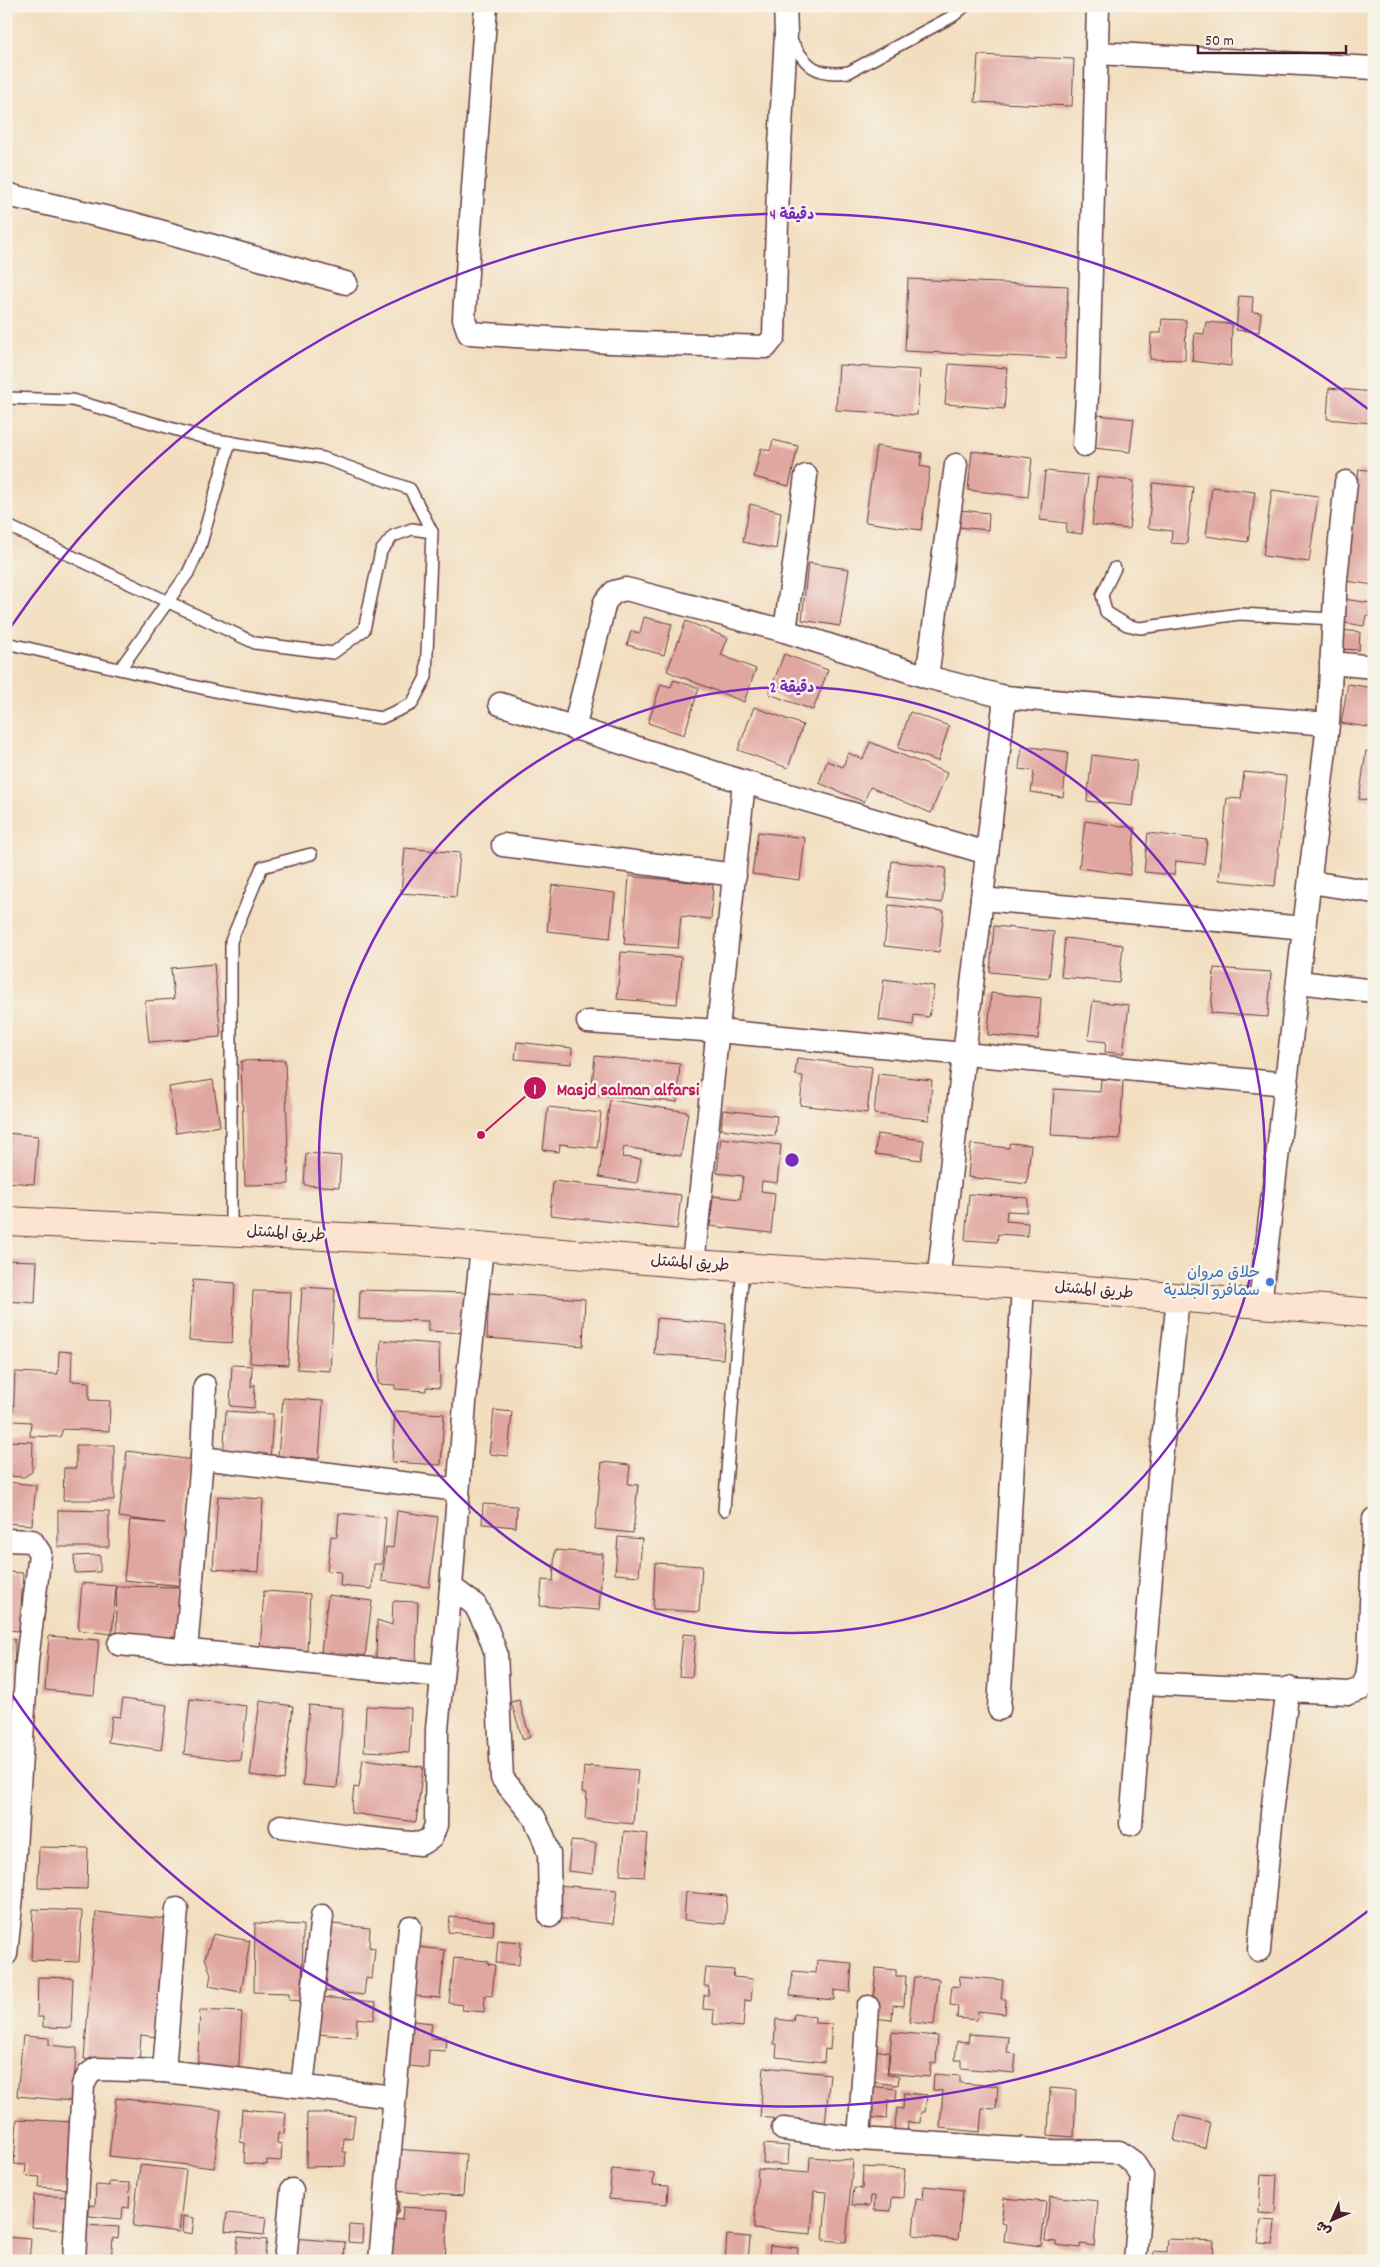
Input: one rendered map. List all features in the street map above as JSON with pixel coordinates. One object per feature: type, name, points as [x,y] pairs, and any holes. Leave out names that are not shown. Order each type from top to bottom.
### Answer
[{"type":"main road","name":"طريق المشتل","points":[[6,1221],[408,1240],[482,1248],[743,1268],[938,1282],[1023,1285],[1374,1313]]},
{"type":"street","points":[[486,6],[464,319],[469,333],[610,342],[766,347],[774,337],[778,183],[786,33],[785,6]]},
{"type":"street","points":[[1084,444],[1088,380],[1098,6]]},
{"type":"street","points":[[1097,53],[1374,68]]},
{"type":"street","points":[[6,193],[16,197],[131,223],[346,283]]},
{"type":"street","points":[[928,677],[956,465]]},
{"type":"street","points":[[784,631],[806,476]]},
{"type":"street","points":[[1260,1304],[1328,724],[1330,664],[1346,482]]},
{"type":"street","points":[[574,728],[605,602],[614,592],[626,588],[784,631],[928,677],[1004,697],[1328,724]]},
{"type":"street","points":[[1330,664],[1374,667]]},
{"type":"street","points":[[938,1282],[1004,697]]},
{"type":"street","points":[[500,704],[744,782],[987,853]]},
{"type":"street","points":[[693,1264],[744,782]]},
{"type":"street","points":[[503,845],[735,875]]},
{"type":"street","points":[[1310,882],[1374,892]]},
{"type":"street","points":[[982,899],[1305,928]]},
{"type":"street","points":[[1299,982],[1374,991]]},
{"type":"street","points":[[588,1022],[718,1031],[1287,1084]]},
{"type":"street","points":[[281,1826],[420,1844],[431,1838],[436,1825],[437,1729],[482,1248]]},
{"type":"street","points":[[998,1709],[1023,1285]]},
{"type":"street","points":[[1131,1824],[1159,1478],[1178,1298]]},
{"type":"street","points":[[186,1651],[202,1458],[205,1386]]},
{"type":"street","points":[[202,1458],[458,1490]]},
{"type":"street","points":[[1143,1683],[1288,1688],[1348,1693],[1361,1689],[1367,1677],[1374,1519]]},
{"type":"street","points":[[6,1540],[32,1541],[40,1553],[27,1661],[6,1954]]},
{"type":"street","points":[[451,1587],[475,1606],[486,1626],[496,1652],[502,1778],[534,1816],[549,1854],[550,1916]]},
{"type":"street","points":[[119,1644],[442,1676]]},
{"type":"street","points":[[1259,1950],[1272,1813],[1288,1688]]},
{"type":"street","points":[[164,2071],[177,1909]]},
{"type":"street","points":[[302,2086],[322,1916]]},
{"type":"street","points":[[380,2261],[410,1927]]},
{"type":"street","points":[[859,2139],[868,2008]]},
{"type":"street","points":[[74,2261],[83,2085],[89,2074],[96,2069],[164,2071],[394,2097]]},
{"type":"street","points":[[783,2129],[859,2139],[1052,2151],[1119,2152],[1133,2162],[1142,2176],[1135,2261]]},
{"type":"street","points":[[285,2261],[292,2190]]},
{"type":"lane","points":[[786,33],[811,68],[833,74],[849,72],[953,16],[964,6]]},
{"type":"lane","points":[[6,398],[72,400],[205,438],[323,458],[410,489],[432,532],[426,677],[412,704],[381,718],[223,693],[6,643]]},
{"type":"lane","points":[[120,669],[188,573],[200,547],[230,442]]},
{"type":"lane","points":[[6,525],[255,643],[333,653],[364,630],[381,551],[393,536],[412,529],[432,532]]},
{"type":"lane","points":[[1115,568],[1102,595],[1106,612],[1126,624],[1140,628],[1239,614],[1334,619]]},
{"type":"lane","points":[[231,1232],[231,941],[262,867],[311,854]]},
{"type":"lane","points":[[724,1510],[743,1268]]},
{"type":"building","points":[[978,55],[1074,59],[1072,106],[975,102]]},
{"type":"building","points":[[908,279],[1068,286],[1065,359],[905,351]]},
{"type":"building","points":[[1239,296],[1253,297],[1252,312],[1261,313],[1259,332],[1236,330]]},
{"type":"building","points":[[1162,319],[1186,320],[1185,360],[1150,359],[1151,333],[1161,333]]},
{"type":"building","points":[[1206,322],[1232,324],[1231,366],[1192,361],[1195,333],[1204,334]]},
{"type":"building","points":[[949,364],[1007,368],[1004,409],[945,404]]},
{"type":"building","points":[[839,365],[920,370],[917,415],[836,410]]},
{"type":"building","points":[[1329,388],[1373,392],[1371,423],[1327,419]]},
{"type":"building","points":[[1098,415],[1134,419],[1130,452],[1094,448]]},
{"type":"building","points":[[773,440],[798,446],[789,486],[754,477],[761,448],[770,451]]},
{"type":"building","points":[[876,446],[922,453],[920,466],[930,468],[921,530],[865,522]]},
{"type":"building","points":[[972,451],[1032,458],[1028,497],[968,490]]},
{"type":"building","points":[[1359,469],[1374,471],[1374,585],[1346,581]]},
{"type":"building","points":[[1045,471],[1088,475],[1082,534],[1066,532],[1067,523],[1040,520]]},
{"type":"building","points":[[1097,477],[1134,481],[1129,529],[1092,525]]},
{"type":"building","points":[[1153,483],[1193,487],[1187,544],[1171,543],[1172,531],[1148,528]]},
{"type":"building","points":[[1212,487],[1255,492],[1248,542],[1206,536]]},
{"type":"building","points":[[1272,490],[1318,496],[1309,562],[1263,556]]},
{"type":"building","points":[[750,504],[781,512],[776,549],[743,542]]},
{"type":"building","points":[[960,510],[989,513],[988,530],[958,527]]},
{"type":"building","points":[[808,563],[849,569],[840,626],[802,620]]},
{"type":"building","points":[[1343,599],[1371,603],[1369,614],[1374,613],[1374,641],[1369,640],[1372,618],[1366,615],[1364,626],[1340,622]]},
{"type":"building","points":[[644,617],[672,624],[664,655],[627,645],[631,631],[640,633]]},
{"type":"building","points":[[686,621],[728,638],[721,655],[756,669],[744,702],[667,671]]},
{"type":"building","points":[[1340,630],[1360,632],[1359,650],[1339,649]]},
{"type":"building","points":[[784,654],[828,670],[813,710],[769,694]]},
{"type":"building","points":[[674,680],[699,688],[684,735],[648,723],[661,684],[671,687]]},
{"type":"building","points":[[1348,684],[1374,688],[1374,728],[1341,723]]},
{"type":"building","points":[[754,707],[803,725],[788,768],[738,750]]},
{"type":"building","points":[[910,712],[949,726],[938,761],[898,748]]},
{"type":"building","points":[[870,742],[947,773],[931,813],[870,787],[864,802],[819,783],[827,761],[843,767],[848,753],[863,759]]},
{"type":"building","points":[[1022,746],[1068,752],[1063,797],[1031,792],[1034,771],[1019,769]]},
{"type":"building","points":[[1366,751],[1374,752],[1374,800],[1359,799]]},
{"type":"building","points":[[1092,755],[1137,761],[1132,806],[1087,801]]},
{"type":"building","points":[[1244,772],[1286,776],[1275,886],[1219,880],[1227,798],[1241,799]]},
{"type":"building","points":[[1085,821],[1135,828],[1130,875],[1079,868]]},
{"type":"building","points":[[758,832],[805,838],[800,880],[752,874]]},
{"type":"building","points":[[1148,833],[1207,840],[1204,864],[1176,861],[1174,875],[1144,872]]},
{"type":"building","points":[[405,848],[460,853],[456,897],[401,893]]},
{"type":"building","points":[[892,861],[946,868],[942,903],[888,897]]},
{"type":"building","points":[[629,876],[713,884],[711,919],[681,916],[678,948],[624,944]]},
{"type":"building","points":[[552,885],[615,893],[610,938],[547,931]]},
{"type":"building","points":[[889,905],[944,911],[939,952],[884,946]]},
{"type":"building","points":[[994,926],[1054,932],[1049,978],[990,972]]},
{"type":"building","points":[[1065,938],[1123,945],[1119,983],[1061,977]]},
{"type":"building","points":[[621,952],[681,957],[677,1004],[617,999]]},
{"type":"building","points":[[214,964],[221,1037],[149,1042],[145,1001],[174,999],[171,968]]},
{"type":"building","points":[[1214,968],[1271,972],[1268,1017],[1211,1013]]},
{"type":"building","points":[[884,979],[934,986],[929,1017],[914,1015],[913,1025],[879,1020]]},
{"type":"building","points":[[991,993],[1041,998],[1038,1039],[988,1035]]},
{"type":"building","points":[[1093,1001],[1129,1005],[1123,1054],[1105,1052],[1106,1042],[1088,1040]]},
{"type":"building","points":[[517,1042],[572,1048],[571,1064],[515,1059]]},
{"type":"building","points":[[595,1056],[680,1064],[677,1102],[591,1094]]},
{"type":"building","points":[[797,1058],[872,1067],[867,1113],[800,1105],[803,1076],[795,1075]]},
{"type":"building","points":[[285,1060],[289,1184],[245,1185],[241,1061]]},
{"type":"building","points":[[878,1074],[932,1080],[929,1120],[874,1114]]},
{"type":"building","points":[[1101,1079],[1123,1080],[1120,1139],[1051,1135],[1054,1089],[1100,1092]]},
{"type":"building","points":[[213,1080],[220,1126],[176,1133],[169,1087]]},
{"type":"building","points":[[610,1100],[688,1112],[681,1156],[624,1147],[622,1157],[641,1159],[637,1183],[599,1177]]},
{"type":"building","points":[[548,1107],[601,1113],[597,1148],[560,1144],[559,1152],[543,1150]]},
{"type":"building","points":[[723,1110],[777,1116],[775,1136],[721,1129]]},
{"type":"building","points":[[6,1133],[38,1136],[34,1184],[6,1182]]},
{"type":"building","points":[[877,1134],[924,1140],[921,1160],[875,1154]]},
{"type":"building","points":[[721,1138],[781,1145],[777,1183],[762,1181],[761,1191],[775,1193],[771,1233],[710,1226],[713,1196],[740,1199],[743,1176],[717,1173]]},
{"type":"building","points":[[1010,1143],[1031,1145],[1027,1184],[968,1177],[971,1144],[1009,1148]]},
{"type":"building","points":[[306,1153],[341,1156],[339,1187],[304,1185]]},
{"type":"building","points":[[553,1181],[681,1195],[677,1229],[550,1215]]},
{"type":"building","points":[[969,1194],[1028,1198],[1027,1212],[1007,1211],[1006,1221],[1028,1223],[1027,1236],[998,1234],[997,1242],[965,1240]]},
{"type":"building","points":[[6,1260],[37,1261],[35,1303],[6,1301]]},
{"type":"building","points":[[193,1280],[235,1283],[232,1343],[189,1340]]},
{"type":"building","points":[[302,1287],[335,1289],[330,1371],[297,1369]]},
{"type":"building","points":[[360,1290],[469,1293],[468,1333],[428,1331],[428,1321],[359,1319]]},
{"type":"building","points":[[253,1291],[291,1292],[288,1365],[250,1363]]},
{"type":"building","points":[[489,1293],[585,1299],[583,1346],[487,1338]]},
{"type":"building","points":[[657,1318],[726,1324],[723,1359],[654,1354]]},
{"type":"building","points":[[381,1340],[439,1344],[440,1388],[426,1387],[426,1391],[395,1389],[395,1385],[378,1384]]},
{"type":"building","points":[[59,1351],[72,1352],[71,1381],[89,1382],[89,1400],[110,1401],[109,1431],[63,1429],[60,1437],[30,1436],[31,1422],[13,1421],[15,1372],[58,1374]]},
{"type":"building","points":[[232,1365],[252,1366],[251,1387],[255,1384],[254,1408],[230,1406]]},
{"type":"building","points":[[283,1398],[323,1401],[319,1459],[278,1456]]},
{"type":"building","points":[[494,1410],[512,1412],[508,1456],[489,1454]]},
{"type":"building","points":[[226,1411],[273,1414],[270,1463],[223,1460]]},
{"type":"building","points":[[395,1411],[444,1414],[441,1465],[392,1462]]},
{"type":"building","points":[[6,1441],[33,1442],[32,1472],[24,1477],[6,1476]]},
{"type":"building","points":[[76,1445],[114,1445],[114,1500],[63,1500],[64,1468],[76,1468]]},
{"type":"building","points":[[127,1451],[193,1460],[185,1525],[187,1525],[182,1586],[124,1580],[130,1520],[165,1523],[119,1517]]},
{"type":"building","points":[[602,1462],[630,1465],[628,1484],[638,1485],[633,1533],[595,1529]]},
{"type":"building","points":[[6,1482],[36,1485],[32,1525],[6,1523]]},
{"type":"building","points":[[218,1496],[263,1499],[259,1572],[213,1569]]},
{"type":"building","points":[[483,1504],[517,1506],[516,1527],[482,1524]]},
{"type":"building","points":[[58,1510],[109,1511],[109,1547],[58,1547]]},
{"type":"building","points":[[397,1511],[438,1517],[429,1587],[382,1581],[386,1547],[393,1548]]},
{"type":"building","points":[[339,1513],[386,1518],[382,1564],[374,1564],[372,1589],[340,1586],[341,1572],[327,1571],[331,1536],[337,1537]]},
{"type":"building","points":[[618,1537],[642,1539],[639,1576],[615,1574]]},
{"type":"building","points":[[555,1550],[603,1554],[599,1610],[540,1606],[542,1580],[553,1581]]},
{"type":"building","points":[[100,1555],[100,1572],[75,1573],[74,1556]]},
{"type":"building","points":[[655,1563],[702,1566],[699,1612],[653,1609]]},
{"type":"building","points":[[6,1572],[23,1573],[20,1631],[6,1630]]},
{"type":"building","points":[[82,1583],[116,1586],[112,1634],[78,1630]]},
{"type":"building","points":[[116,1586],[180,1587],[176,1638],[117,1634]]},
{"type":"building","points":[[264,1591],[310,1594],[307,1652],[260,1650]]},
{"type":"building","points":[[328,1595],[372,1601],[365,1656],[350,1654],[349,1662],[321,1652]]},
{"type":"building","points":[[393,1601],[418,1602],[416,1662],[376,1660],[377,1620],[392,1625]]},
{"type":"building","points":[[683,1634],[696,1635],[692,1677],[679,1676]]},
{"type":"building","points":[[49,1636],[99,1640],[94,1695],[45,1690]]},
{"type":"building","points":[[6,1639],[15,1639],[14,1693],[6,1693]]},
{"type":"building","points":[[123,1699],[167,1705],[161,1750],[108,1742],[112,1716],[120,1717]]},
{"type":"building","points":[[190,1699],[247,1706],[241,1761],[184,1754]]},
{"type":"building","points":[[519,1700],[530,1737],[523,1740],[511,1702]]},
{"type":"building","points":[[260,1701],[293,1706],[284,1780],[250,1775]]},
{"type":"building","points":[[309,1705],[343,1708],[337,1788],[303,1785]]},
{"type":"building","points":[[6,1706],[16,1707],[11,1751],[6,1751]]},
{"type":"building","points":[[366,1706],[411,1708],[409,1753],[364,1751]]},
{"type":"building","points":[[363,1759],[423,1767],[416,1822],[351,1813],[354,1787],[359,1788]]},
{"type":"building","points":[[589,1766],[638,1770],[633,1824],[585,1819],[587,1793],[582,1792],[584,1767],[589,1768]]},
{"type":"building","points":[[624,1831],[648,1834],[644,1877],[620,1875]]},
{"type":"building","points":[[571,1841],[596,1843],[593,1874],[568,1871]]},
{"type":"building","points":[[39,1847],[88,1848],[87,1889],[38,1888]]},
{"type":"building","points":[[557,1885],[617,1890],[613,1924],[554,1918]]},
{"type":"building","points":[[686,1892],[727,1896],[725,1924],[684,1920]]},
{"type":"building","points":[[33,1909],[82,1911],[79,1962],[31,1960]]},
{"type":"building","points":[[96,1912],[167,1919],[157,2037],[141,2035],[139,2064],[84,2059]]},
{"type":"building","points":[[450,1917],[494,1921],[493,1936],[448,1932]]},
{"type":"building","points":[[255,1923],[303,1925],[302,2001],[289,2000],[289,1993],[254,1992]]},
{"type":"building","points":[[323,1923],[370,1928],[369,1947],[375,1948],[372,1979],[366,1978],[364,1995],[316,1990]]},
{"type":"building","points":[[213,1934],[250,1941],[241,1992],[209,1986],[211,1974],[205,1958]]},
{"type":"building","points":[[498,1940],[521,1942],[519,1965],[496,1963]]},
{"type":"building","points":[[409,1946],[445,1950],[440,1998],[404,1995]]},
{"type":"building","points":[[454,1958],[488,1961],[488,1964],[495,1965],[492,1996],[485,1995],[484,2012],[462,2010],[463,2005],[449,2003]]},
{"type":"building","points":[[817,1960],[852,1963],[850,1992],[834,1990],[834,2000],[790,1996],[793,1971],[816,1973]]},
{"type":"building","points":[[706,1968],[734,1970],[733,1977],[753,1979],[751,2001],[745,2000],[743,2027],[713,2024],[714,2010],[703,2009],[704,1995],[708,1995],[709,1986],[704,1986]]},
{"type":"building","points":[[876,1968],[896,1970],[896,1976],[906,1976],[904,2006],[893,2005],[892,2020],[872,2018]]},
{"type":"building","points":[[960,1976],[1003,1980],[1001,1999],[1006,1999],[1005,2014],[978,2011],[977,2020],[957,2018],[958,2006],[950,2005],[952,1986],[959,1987]]},
{"type":"building","points":[[38,1977],[73,1978],[71,2028],[43,2027],[43,2017],[37,2017]]},
{"type":"building","points":[[914,1977],[939,1979],[934,2025],[909,2022]]},
{"type":"building","points":[[321,1997],[376,2002],[374,2020],[357,2018],[356,2037],[317,2034]]},
{"type":"building","points":[[200,2010],[242,2012],[238,2078],[197,2076]]},
{"type":"building","points":[[794,2014],[815,2017],[815,2023],[832,2024],[830,2050],[825,2049],[824,2062],[776,2057],[777,2044],[774,2044],[776,2019],[793,2021]]},
{"type":"building","points":[[405,2020],[432,2023],[430,2038],[446,2039],[445,2051],[429,2050],[428,2068],[401,2065]]},
{"type":"building","points":[[892,2032],[938,2036],[936,2063],[931,2063],[929,2077],[888,2073]]},
{"type":"building","points":[[969,2034],[1009,2037],[1007,2053],[1016,2054],[1014,2073],[961,2068],[961,2060],[955,2060],[957,2041],[968,2042]]},
{"type":"building","points":[[23,2036],[49,2038],[49,2045],[77,2048],[72,2101],[17,2096]]},
{"type":"building","points":[[872,2050],[889,2052],[887,2075],[899,2076],[898,2085],[870,2082]]},
{"type":"building","points":[[764,2067],[830,2074],[825,2124],[760,2117]]},
{"type":"building","points":[[934,2074],[960,2076],[960,2083],[998,2086],[996,2109],[982,2108],[980,2132],[940,2128],[943,2091],[933,2090]]},
{"type":"building","points":[[860,2085],[897,2089],[896,2101],[888,2100],[887,2119],[857,2116]]},
{"type":"building","points":[[1050,2088],[1076,2090],[1074,2137],[1048,2135]]},
{"type":"building","points":[[904,2093],[927,2095],[925,2112],[921,2112],[920,2123],[908,2122],[907,2135],[894,2134],[897,2108],[903,2109]]},
{"type":"building","points":[[116,2098],[221,2110],[214,2168],[109,2156]]},
{"type":"building","points":[[242,2109],[286,2113],[284,2134],[278,2133],[277,2143],[282,2144],[281,2161],[267,2160],[267,2165],[244,2163],[245,2143],[240,2142]]},
{"type":"building","points":[[307,2113],[355,2116],[352,2139],[344,2138],[345,2166],[306,2167]]},
{"type":"building","points":[[1179,2115],[1210,2122],[1205,2148],[1174,2141]]},
{"type":"building","points":[[17,2119],[73,2122],[69,2189],[39,2187],[40,2177],[25,2176],[26,2165],[14,2164]]},
{"type":"building","points":[[764,2144],[789,2146],[788,2165],[763,2163]]},
{"type":"building","points":[[395,2149],[466,2154],[463,2196],[392,2191]]},
{"type":"building","points":[[810,2157],[853,2160],[846,2242],[823,2240],[827,2192],[814,2191],[811,2234],[754,2229],[758,2169],[809,2173]]},
{"type":"building","points":[[140,2165],[186,2170],[179,2232],[133,2226]]},
{"type":"building","points":[[863,2167],[905,2169],[903,2198],[892,2197],[891,2211],[874,2210],[875,2196],[871,2196],[870,2206],[852,2205],[854,2188],[862,2189]]},
{"type":"building","points":[[612,2169],[654,2173],[653,2185],[668,2186],[667,2204],[609,2199]]},
{"type":"building","points":[[1261,2174],[1277,2175],[1275,2214],[1259,2213]]},
{"type":"building","points":[[109,2182],[130,2183],[129,2208],[123,2207],[122,2219],[89,2216],[89,2205],[95,2206],[96,2185],[109,2186]]},
{"type":"building","points":[[924,2186],[963,2190],[958,2240],[913,2235],[916,2199],[923,2200]]},
{"type":"building","points":[[34,2195],[66,2197],[64,2230],[32,2227]]},
{"type":"building","points":[[1050,2196],[1098,2201],[1094,2246],[1081,2244],[1080,2248],[1056,2245],[1056,2242],[1045,2241]]},
{"type":"building","points":[[1004,2198],[1046,2202],[1041,2246],[1004,2241],[1006,2224],[1001,2223]]},
{"type":"building","points":[[386,2200],[399,2201],[398,2213],[385,2212]]},
{"type":"building","points":[[403,2207],[448,2210],[445,2261],[386,2261],[388,2219],[402,2220]]},
{"type":"building","points":[[227,2213],[266,2217],[264,2235],[225,2231]]},
{"type":"building","points":[[183,2216],[194,2218],[192,2234],[182,2232]]},
{"type":"building","points":[[1261,2220],[1275,2221],[1273,2244],[1258,2243]]},
{"type":"building","points":[[85,2225],[119,2227],[118,2238],[113,2237],[111,2261],[83,2261]]},
{"type":"building","points":[[349,2225],[363,2226],[362,2243],[348,2242]]},
{"type":"building","points":[[727,2235],[750,2237],[748,2261],[725,2261]]},
{"type":"building","points":[[6,2237],[31,2239],[29,2261],[6,2261]]},
{"type":"building","points":[[238,2237],[267,2240],[264,2261],[235,2261]]},
{"type":"building","points":[[291,2238],[345,2242],[344,2261],[290,2261]]},
{"type":"building","points":[[1168,2239],[1214,2241],[1213,2261],[1153,2261],[1154,2251],[1167,2252]]},
{"type":"building","points":[[770,2245],[798,2248],[797,2261],[769,2261]]},
{"type":"building","points":[[1261,2257],[1277,2260],[1277,2261],[1260,2261]]},
{"type":"place","name":"Masjd salman alfarsi","points":[[481,1135]]},
{"type":"place","name":"حلاق مروان سمافرو الجلدية","points":[[1270,1282]]}]
